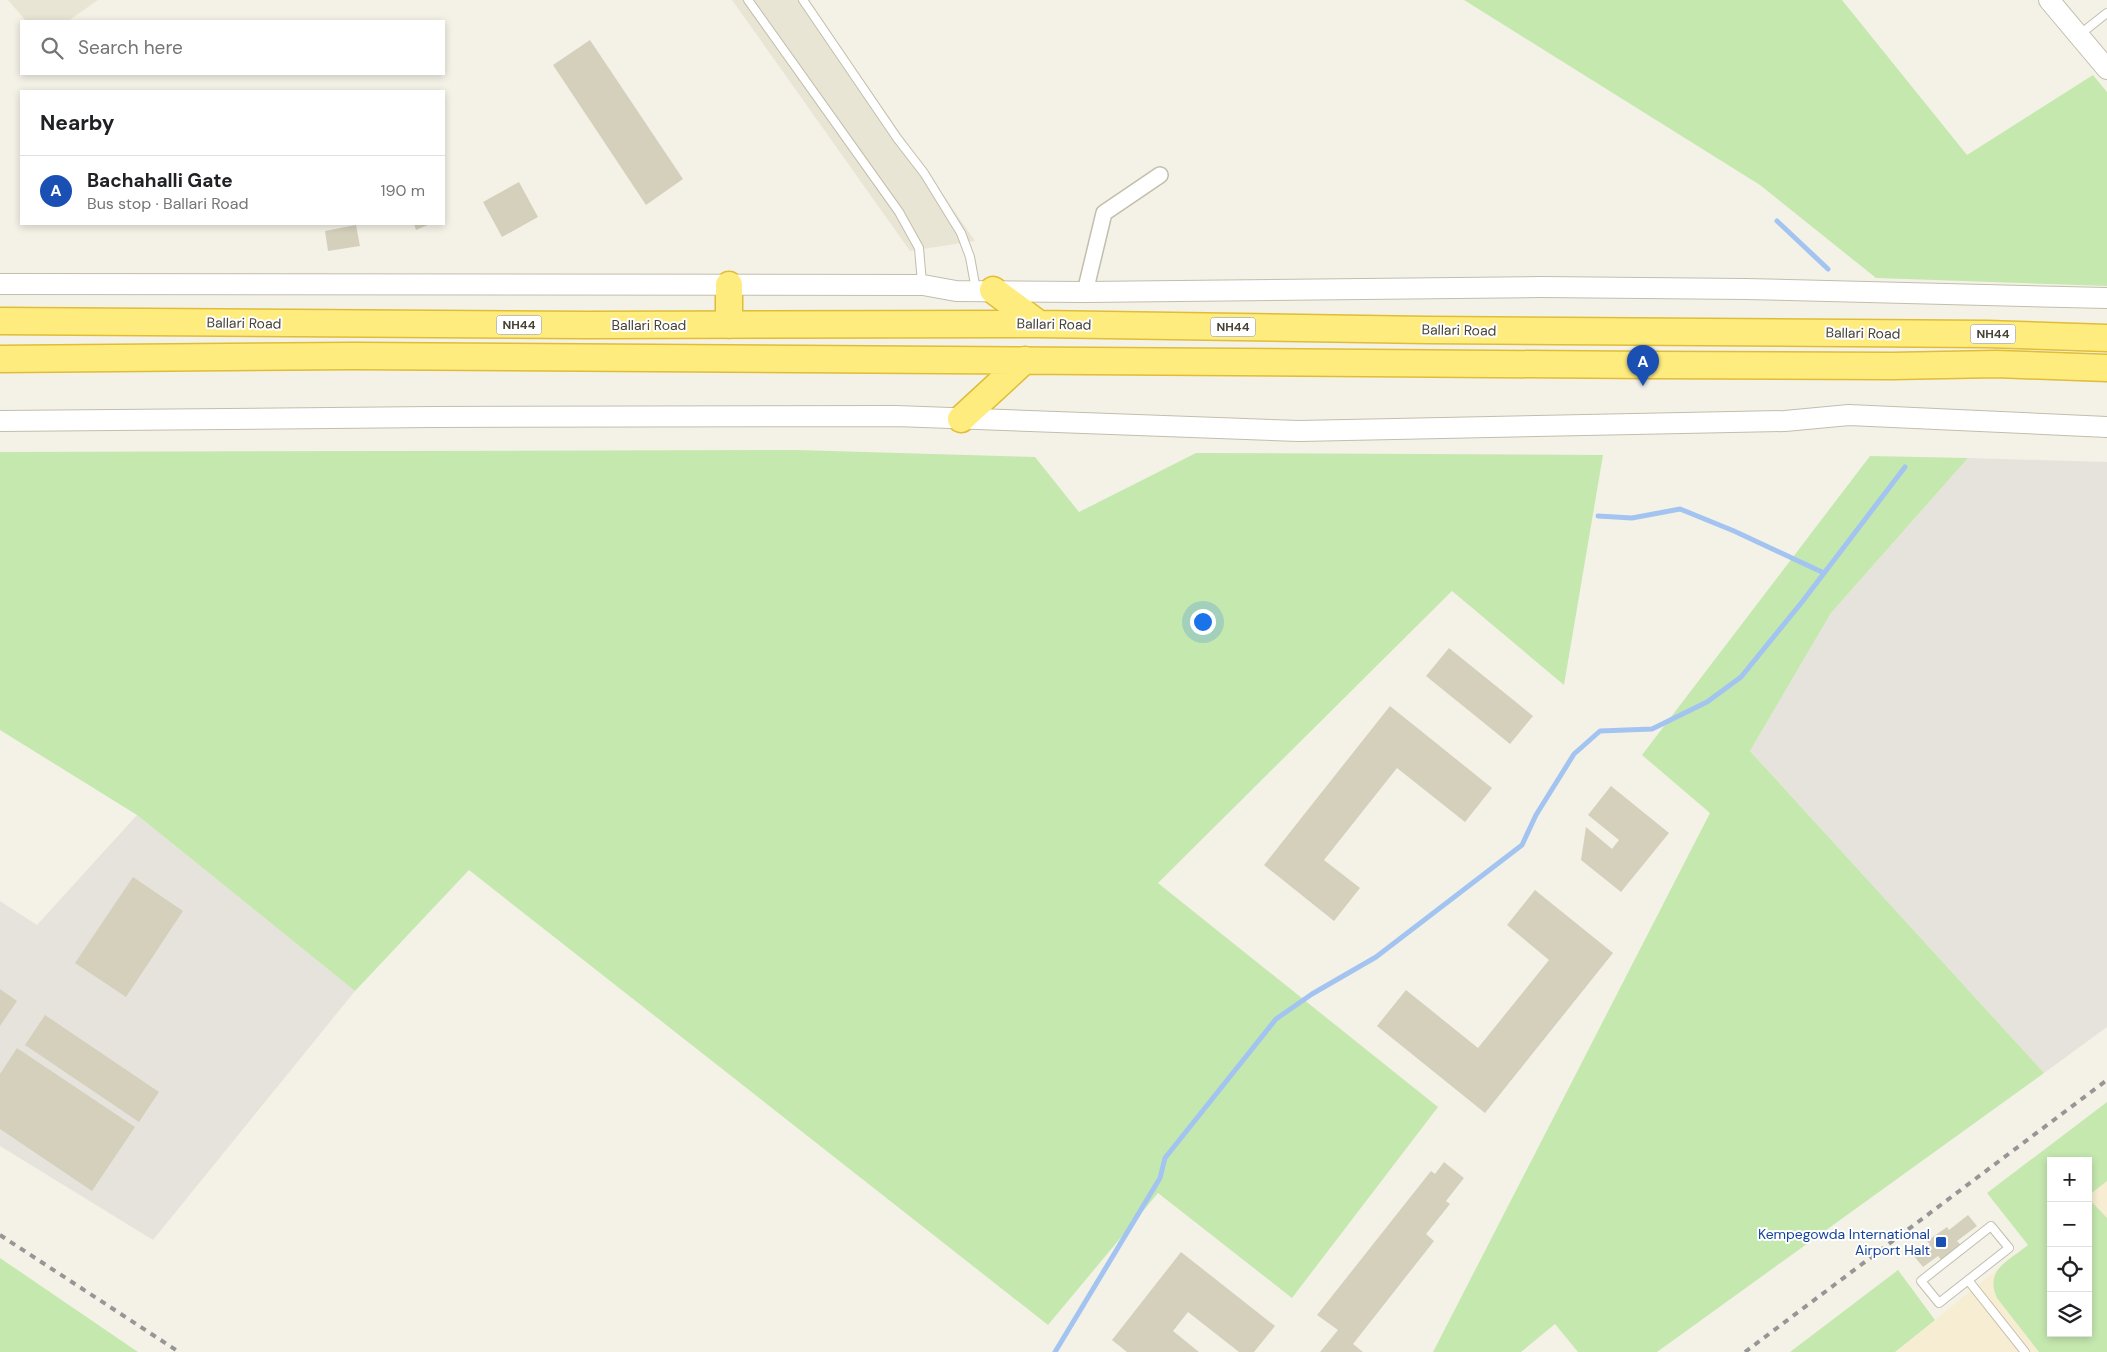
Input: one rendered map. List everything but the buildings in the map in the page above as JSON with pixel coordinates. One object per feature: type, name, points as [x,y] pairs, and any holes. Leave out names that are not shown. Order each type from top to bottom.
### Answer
[{"type":"highway","points":[[729,285],[729,325]]},
{"type":"highway","points":[[985,290],[1039,324]]},
{"type":"highway","name":"Ballari Road","points":[[0,321],[365,325],[1039,324],[1447,330],[1987,334],[2107,338]]},
{"type":"highway","points":[[0,359],[364,356],[1892,366],[1996,364],[2107,368]]},
{"type":"highway","points":[[961,419],[1025,360]]},
{"type":"street","points":[[2049,0],[2107,69]]},
{"type":"street","points":[[1084,292],[1104,213],[1160,175]]},
{"type":"street","points":[[0,284],[923,285],[956,291],[1084,292],[1541,287],[1746,289],[2107,298]]},
{"type":"street","points":[[0,421],[432,416],[896,416],[1299,432],[1785,421],[1849,415],[2107,427]]},
{"type":"lane","points":[[748,0],[899,212],[919,248],[923,285]]},
{"type":"lane","points":[[803,0],[897,138],[924,173],[960,233],[985,290]]},
{"type":"lane","points":[[2078,36],[2107,13]]},
{"type":"lane","points":[[1991,1226],[2009,1248],[1968,1280],[1939,1304],[1921,1281],[1991,1226]]},
{"type":"lane","points":[[1968,1280],[2025,1352]]},
{"type":"shaded area","points":[[8,0],[98,0],[69,20],[25,20]]},
{"type":"shaded area","points":[[732,0],[808,0],[975,241],[910,251]]},
{"type":"shaded area","points":[[1968,458],[2107,462],[2107,1027],[2044,1073],[1750,751],[1831,613]]},
{"type":"shaded area","points":[[137,815],[355,991],[153,1240],[0,1146],[0,901],[37,925]]},
{"type":"shaded area","points":[[2107,1181],[2107,1352],[1895,1352],[2047,1229],[2047,1337],[2092,1337],[2092,1193]]},
{"type":"green space","points":[[1464,0],[1842,0],[1967,155],[2093,75],[2107,92],[2107,286],[1876,278],[1760,185]]},
{"type":"green space","points":[[797,450],[1035,457],[1079,512],[1196,453],[1603,455],[1564,685],[1452,591],[1158,883],[1438,1107],[1292,1298],[1158,1193],[1048,1325],[469,870],[355,991],[137,815],[0,730],[0,452]]},
{"type":"green space","points":[[1870,456],[1968,458],[1831,613],[1750,751],[2044,1073],[1657,1352],[1578,1352],[1555,1324],[1521,1352],[1433,1352],[1710,813],[1642,755]]},
{"type":"green space","points":[[2107,1102],[2107,1181],[2092,1193],[2092,1157],[2047,1157],[2047,1337],[2092,1337],[2092,1202],[2107,1218],[2107,1352],[2039,1352],[1997,1298],[1994,1288],[1996,1273],[2006,1261],[2028,1245],[1987,1193]]},
{"type":"green space","points":[[0,1258],[138,1352],[0,1352]]},
{"type":"green space","points":[[1898,1270],[1935,1320],[1895,1352],[1790,1352]]},
{"type":"waterway","points":[[1777,221],[1828,269]]},
{"type":"waterway","points":[[1055,1352],[1160,1178],[1165,1158],[1276,1019],[1312,994],[1376,957],[1522,845],[1536,815],[1574,754],[1600,731],[1652,729],[1707,702],[1741,677],[1802,602],[1905,467]]},
{"type":"waterway","points":[[1598,516],[1632,518],[1680,509],[1734,531],[1824,573]]},
{"type":"railway","points":[[1745,1352],[2107,1080]]},
{"type":"railway","points":[[0,1235],[179,1352]]},
{"type":"place","name":"Bachahalli Gate","points":[[1643,386]]},
{"type":"place","name":"Kempegowda International Airport Halt","points":[[1941,1242]]}]
